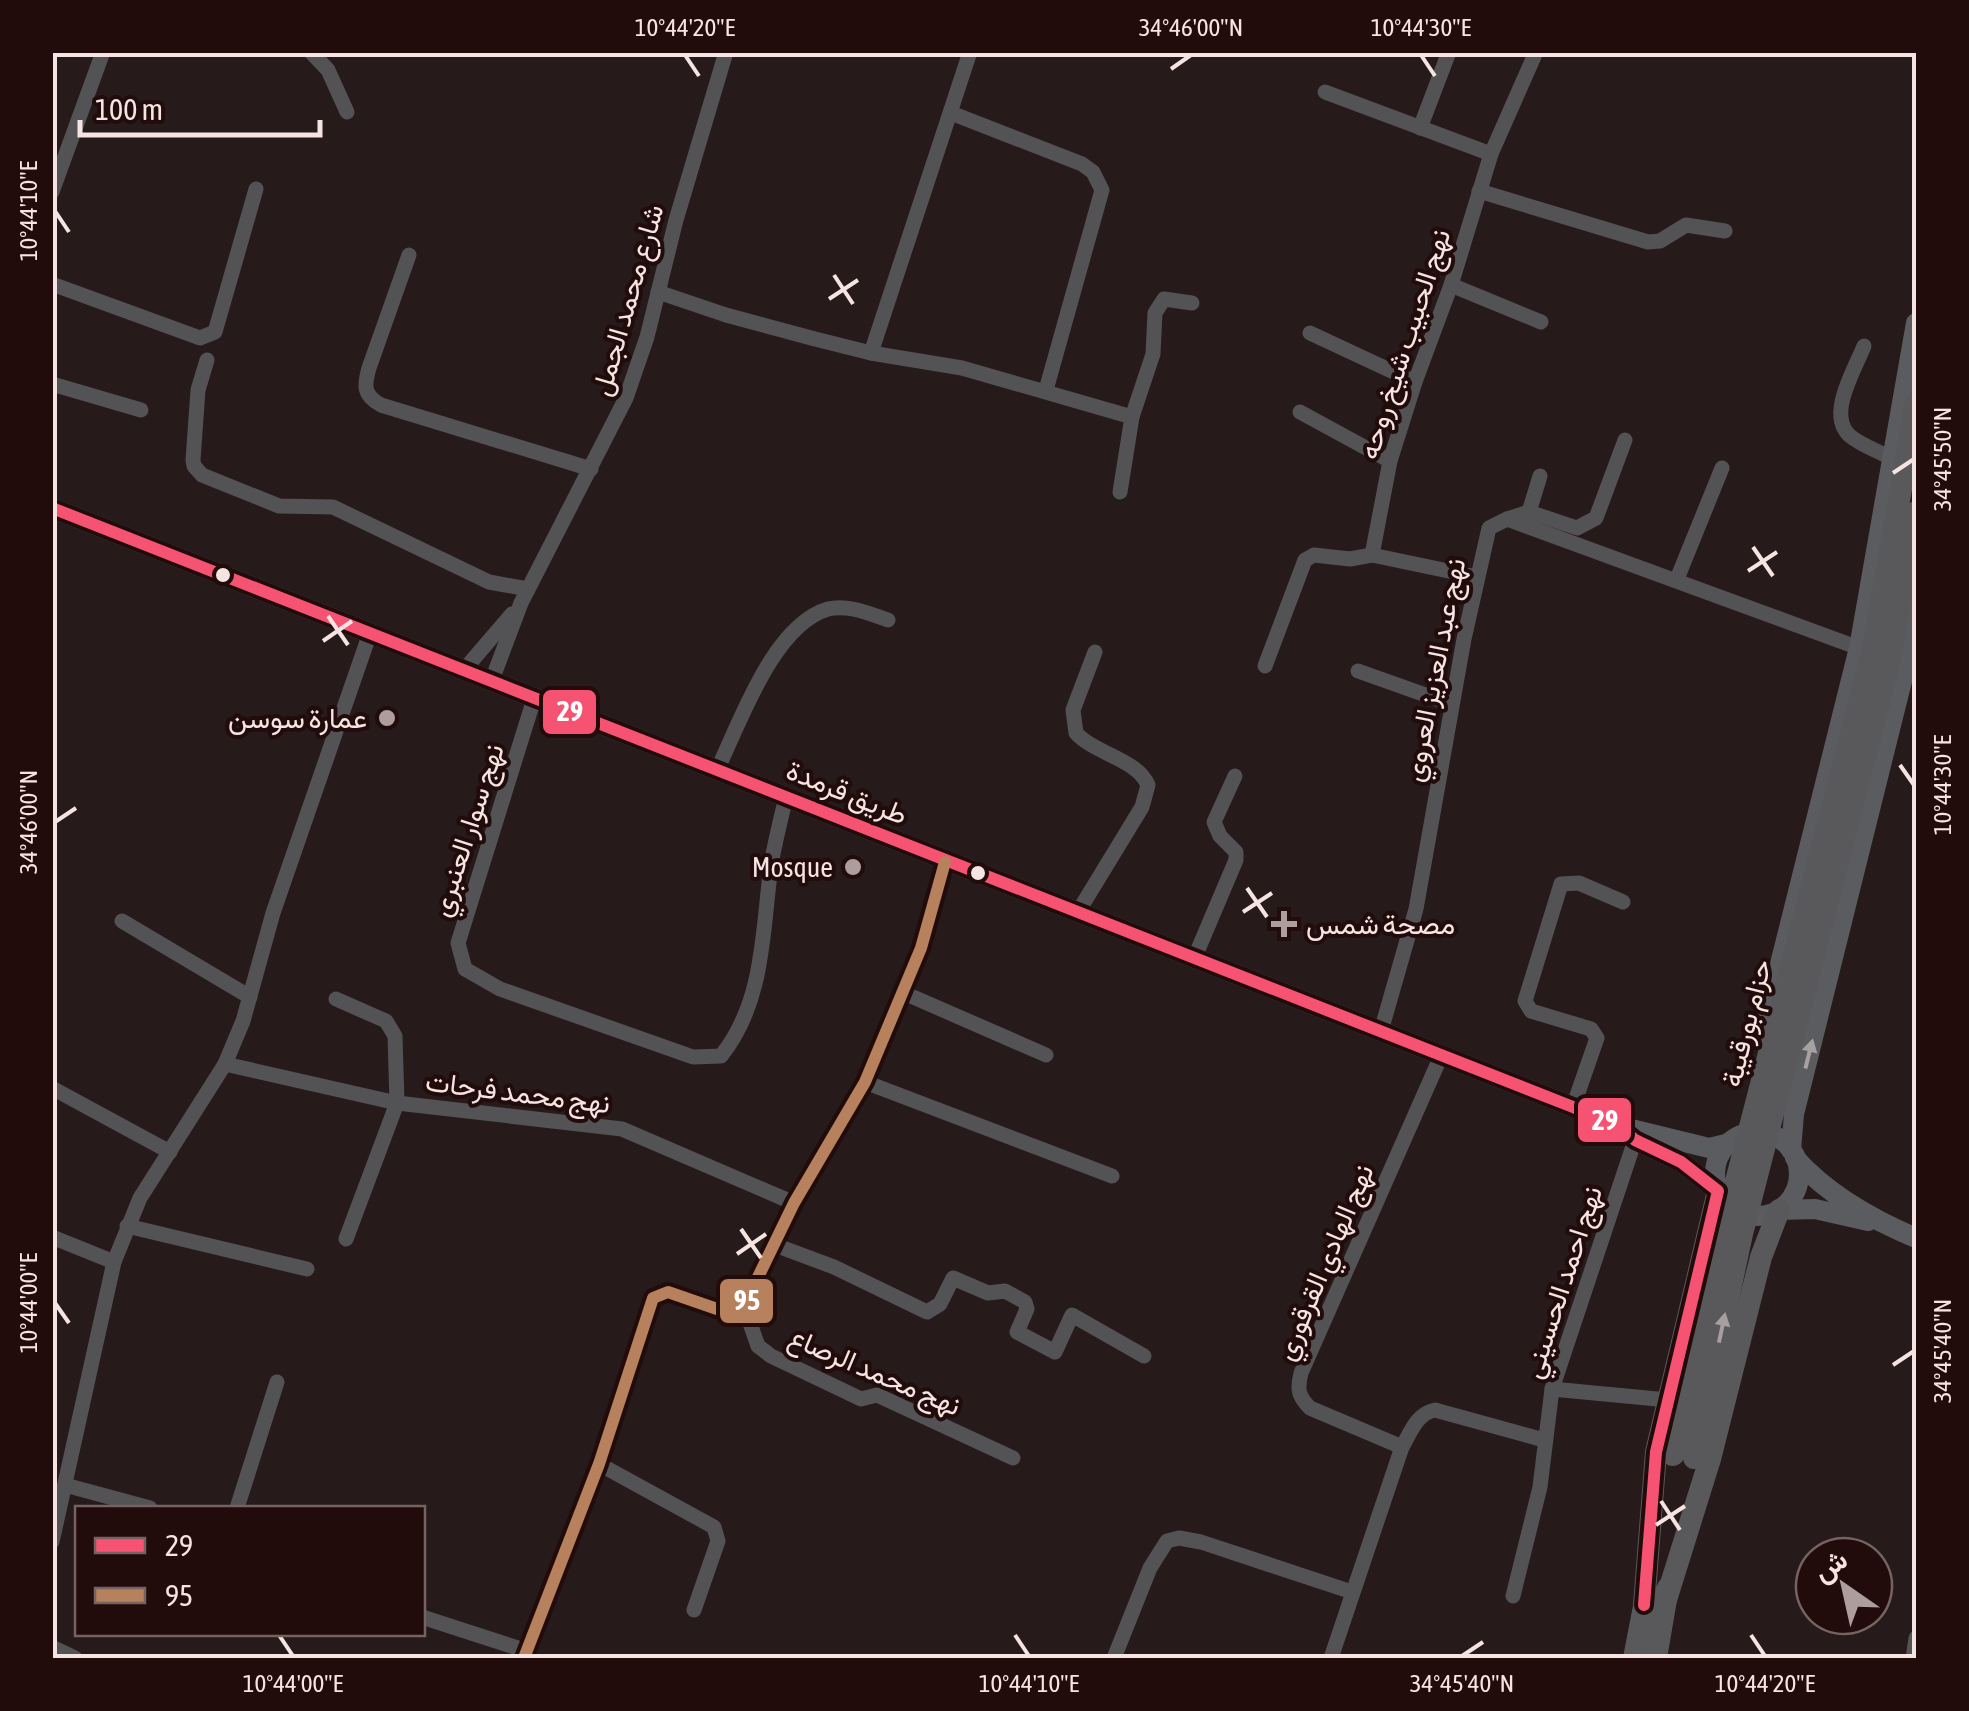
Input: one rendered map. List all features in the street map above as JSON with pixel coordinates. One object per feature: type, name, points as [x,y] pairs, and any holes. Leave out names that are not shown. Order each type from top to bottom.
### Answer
[{"type":"highway","name":"حزام بورقيبة","points":[[1634,1658],[1655,1604],[1724,1228],[1874,648],[1916,403]]},
{"type":"highway","name":"حزام بورقيبة","points":[[1684,1456],[1891,655],[1916,512]]},
{"type":"highway","points":[[1655,1604],[1656,1452],[1718,1191]]},
{"type":"highway","points":[[1655,1604],[1710,1459],[1762,1257],[1779,1210]]},
{"type":"highway","name":"حزام بورقيبة","points":[[1655,1604],[1656,1658]]},
{"type":"main road","name":"حزام بورقيبة","points":[[1733,1140],[1859,648],[1916,323]]},
{"type":"main road","name":"طريق قرمدة","points":[[52,508],[1574,1107],[1681,1162],[1718,1191]]},
{"type":"main road","points":[[1916,594],[1908,656],[1794,1114],[1793,1154],[1798,1181],[1788,1202],[1779,1210],[1766,1216],[1751,1216],[1726,1203],[1718,1191],[1716,1165],[1733,1140],[1748,1134],[1772,1135],[1793,1154],[1813,1178],[1884,1224],[1916,1238]]},
{"type":"main road","points":[[1830,756],[1878,774]]},
{"type":"main road","name":"طريق قرمدة","points":[[1628,1134],[1641,1129],[1709,1148],[1733,1140]]},
{"type":"main road","points":[[1779,1210],[1814,1209],[1884,1224]]},
{"type":"street","points":[[52,192],[103,52]]},
{"type":"street","points":[[311,52],[328,70],[347,112]]},
{"type":"street","name":"شارع محمد الجمل","points":[[492,680],[525,596],[633,379],[726,52]]},
{"type":"street","points":[[871,353],[970,52]]},
{"type":"street","points":[[1420,128],[1449,52]]},
{"type":"street","name":"نهج الحبيب شيخ روحه","points":[[1372,556],[1390,461],[1492,154],[1536,52]]},
{"type":"street","points":[[1325,92],[1492,154]]},
{"type":"street","points":[[951,114],[1082,164],[1093,172],[1102,190],[1046,390]]},
{"type":"street","points":[[52,284],[200,338],[215,332],[256,189]]},
{"type":"street","points":[[1479,191],[1648,242],[1660,241],[1686,225],[1725,231]]},
{"type":"street","points":[[409,255],[369,368],[365,385],[368,396],[381,405],[591,469]]},
{"type":"street","points":[[1451,285],[1542,322]]},
{"type":"street","points":[[658,292],[726,315],[871,353],[962,368],[1132,417]]},
{"type":"street","points":[[1120,492],[1132,417],[1152,354],[1156,307],[1164,299],[1192,303]]},
{"type":"street","points":[[1310,333],[1416,382]]},
{"type":"street","points":[[1864,346],[1841,408],[1842,426],[1851,437],[1891,458]]},
{"type":"street","points":[[207,360],[198,390],[193,460],[202,475],[279,506],[333,507],[525,596]]},
{"type":"street","points":[[52,384],[141,410]]},
{"type":"street","points":[[1300,412],[1390,461]]},
{"type":"street","points":[[1507,519],[1529,512],[1577,528],[1596,518],[1626,440]]},
{"type":"street","points":[[1678,580],[1722,468]]},
{"type":"street","points":[[1529,512],[1540,476]]},
{"type":"street","points":[[1507,519],[1859,648]]},
{"type":"street","name":"نهج عبد العزيز العروي","points":[[1382,1031],[1416,909],[1477,577],[1489,528],[1507,519]]},
{"type":"street","points":[[1265,666],[1305,560],[1314,556],[1372,556],[1477,577]]},
{"type":"street","name":"شارع محمد الجمل","points":[[464,670],[525,596]]},
{"type":"street","points":[[717,770],[781,644],[801,624],[827,610],[846,607],[888,620]]},
{"type":"street","points":[[52,1542],[114,1262],[140,1198],[225,1064],[370,633]]},
{"type":"street","points":[[1078,912],[1142,807],[1148,785],[1140,772],[1098,750],[1076,732],[1073,710],[1095,652]]},
{"type":"street","points":[[1358,672],[1452,704]]},
{"type":"street","name":"نهج سوار العنبري","points":[[534,699],[458,943],[465,969],[486,983],[694,1057],[722,1056],[753,994],[762,955],[772,858],[786,797]]},
{"type":"street","points":[[1194,959],[1236,860],[1236,852],[1220,836],[1214,822],[1235,776]]},
{"type":"street","points":[[425,1618],[526,1655],[599,1464],[653,1298],[668,1292],[717,1309],[744,1306],[794,1204],[866,1082],[921,948],[946,862]]},
{"type":"street","points":[[1574,1107],[1597,1038],[1592,1028],[1531,1011],[1525,1001],[1561,884],[1578,884],[1623,902]]},
{"type":"street","points":[[122,921],[250,997]]},
{"type":"street","points":[[904,993],[1046,1055]]},
{"type":"street","points":[[336,999],[391,1025],[395,1036],[398,1103],[346,1239]]},
{"type":"street","name":"نهج الهادي القرقوري","points":[[1402,1448],[1310,1408],[1298,1387],[1441,1056]]},
{"type":"street","name":"نهج محمد فرحات","points":[[225,1064],[398,1103],[622,1129],[794,1204]]},
{"type":"street","points":[[866,1082],[1112,1176]]},
{"type":"street","points":[[52,1088],[170,1152]]},
{"type":"street","name":"نهج احمد الحسيني","points":[[1513,1596],[1540,1487],[1552,1388],[1628,1134]]},
{"type":"street","points":[[127,1226],[307,1269]]},
{"type":"street","points":[[52,1237],[114,1262]]},
{"type":"street","points":[[774,1244],[834,1267],[927,1312],[940,1304],[953,1278],[988,1293],[1004,1290],[1025,1302],[1027,1309],[1018,1332],[1055,1352],[1072,1315],[1144,1356]]},
{"type":"street","name":"نهج محمد الرصاع","points":[[744,1306],[758,1346],[772,1356],[861,1399],[877,1396],[1013,1458]]},
{"type":"street","points":[[238,1506],[277,1382]]},
{"type":"street","points":[[1552,1388],[1668,1400]]},
{"type":"street","points":[[1330,1658],[1402,1448],[1424,1412],[1435,1410],[1544,1440]]},
{"type":"street","points":[[52,1454],[71,1459]]},
{"type":"street","points":[[599,1464],[714,1527],[718,1541],[694,1610]]},
{"type":"street","points":[[65,1485],[143,1506]]},
{"type":"street","points":[[1114,1658],[1150,1568],[1167,1541],[1179,1538],[1201,1542],[1352,1592]]},
{"type":"street","points":[[1913,1658],[1916,1638]]},
{"type":"street","points":[[52,1647],[75,1658]]},
{"type":"transit line","name":"29","points":[[52,508],[1573,1107],[1620,1127],[1635,1140],[1681,1162],[1718,1191],[1656,1452],[1644,1605]]},
{"type":"transit line","name":"95","points":[[524,1658],[599,1464],[653,1298],[668,1292],[717,1309],[744,1306],[794,1203],[865,1082],[921,948],[945,862]]},
{"type":"place","name":"عمارة سوسن","points":[[387,718]]},
{"type":"place","name":"Mosque","points":[[853,867]]},
{"type":"place","name":"مصحة شمس","points":[[1284,924]]}]
